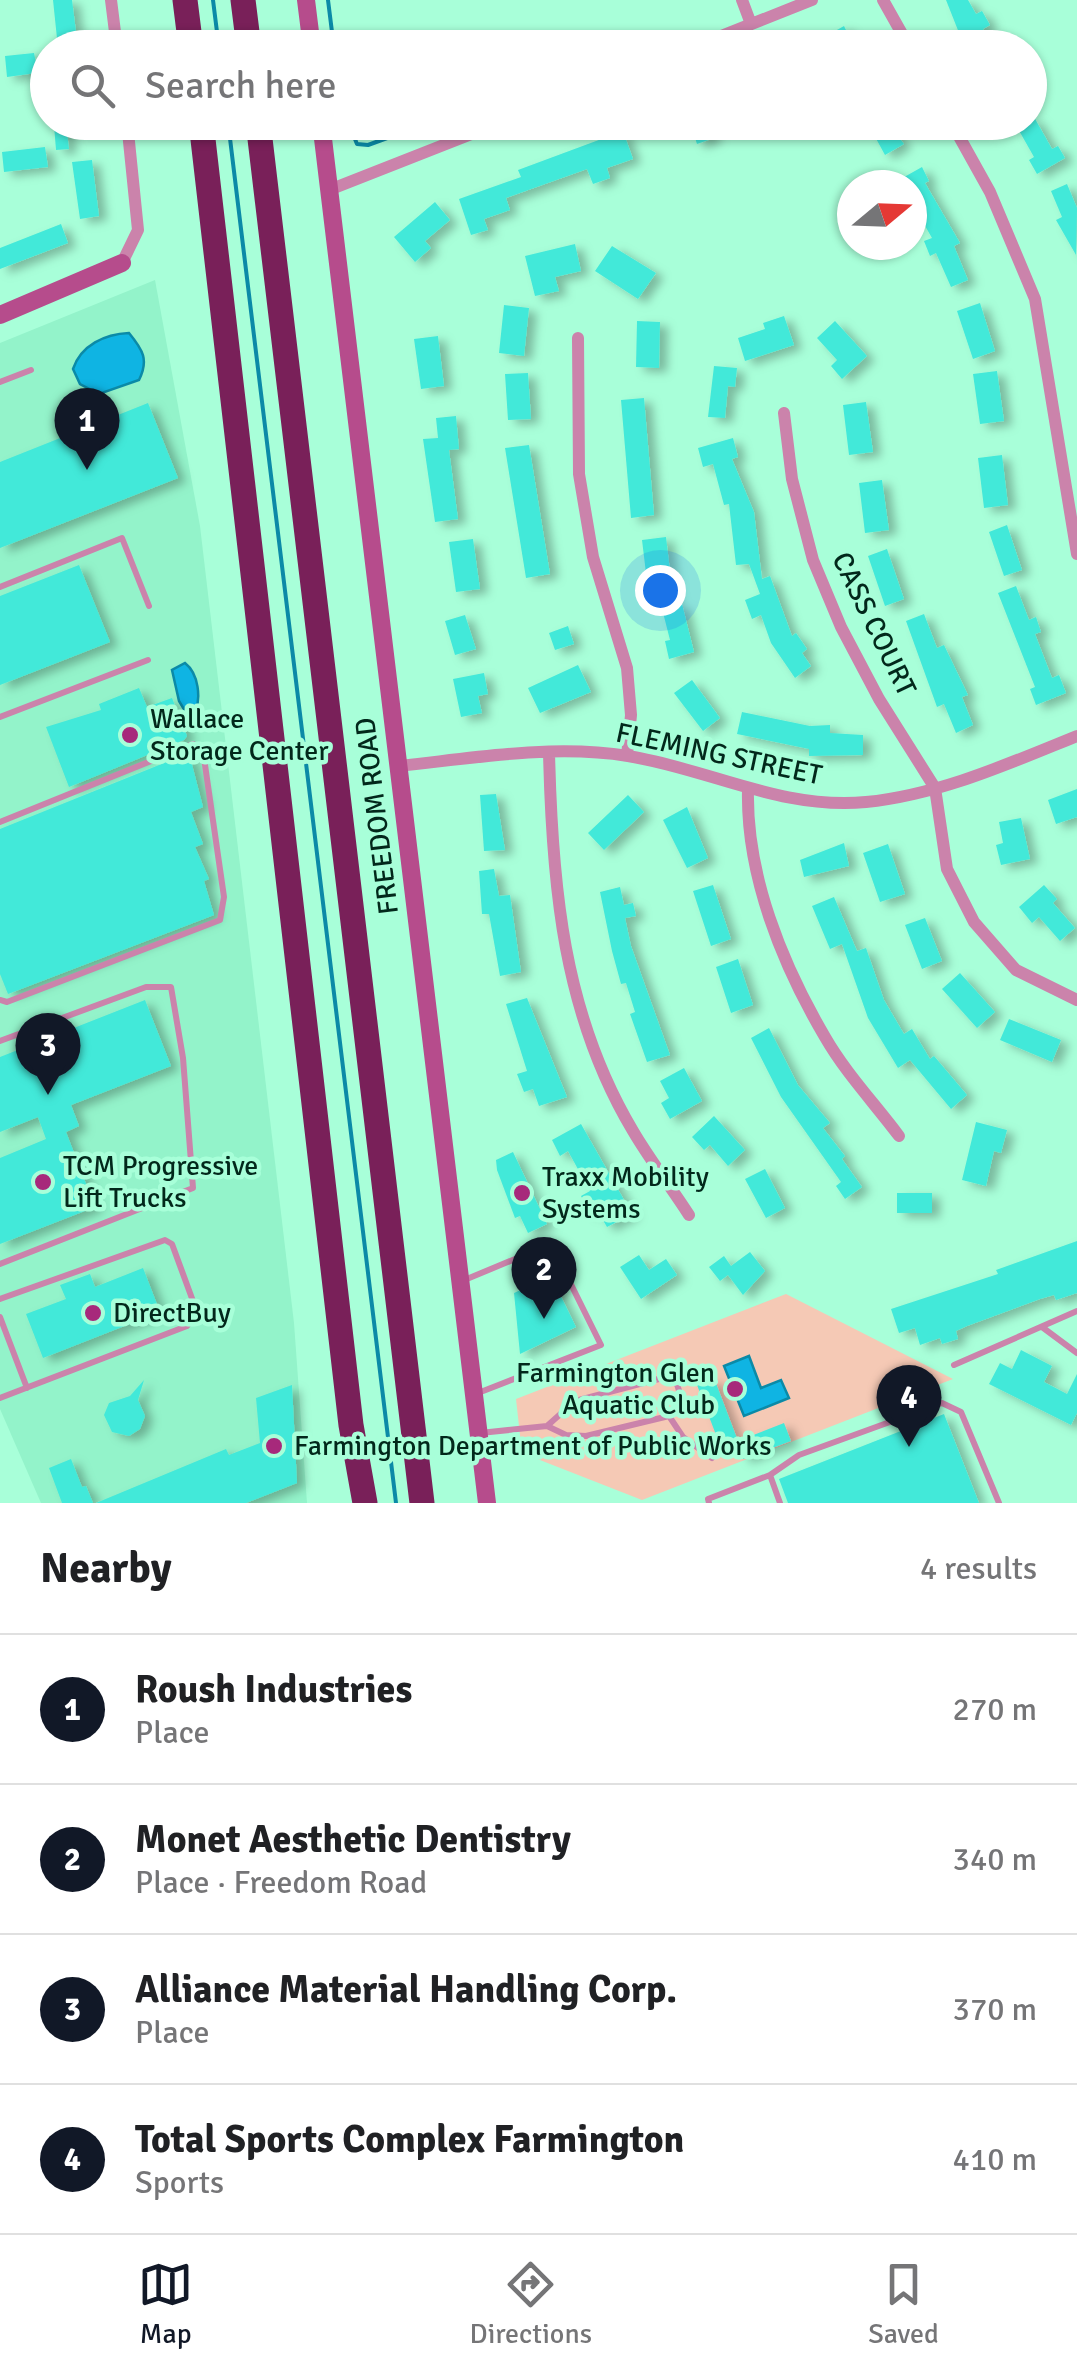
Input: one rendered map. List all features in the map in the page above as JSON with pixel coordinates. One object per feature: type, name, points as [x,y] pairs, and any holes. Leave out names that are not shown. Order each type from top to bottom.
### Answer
[{"type":"highway","points":[[186,0],[189,30]]},
{"type":"highway","points":[[243,0],[246,30]]},
{"type":"highway","points":[[202,140],[351,1424],[365,1503]]},
{"type":"highway","points":[[260,140],[422,1503]]},
{"type":"highway","points":[[348,1503],[351,1424]]},
{"type":"street","points":[[111,0],[115,30]]},
{"type":"street","points":[[306,0],[310,30]]},
{"type":"street","points":[[742,0],[751,24]]},
{"type":"street","points":[[736,30],[812,0]]},
{"type":"street","points":[[884,0],[900,30]]},
{"type":"street","points":[[0,315],[122,263],[138,230],[129,140]]},
{"type":"street","name":"FREEDOM ROAD","points":[[323,140],[486,1503]]},
{"type":"street","points":[[329,190],[456,140]]},
{"type":"street","points":[[961,140],[990,192],[1036,300],[1077,554]]},
{"type":"street","points":[[578,338],[579,474],[593,556],[627,668],[631,715],[626,756]]},
{"type":"street","name":"CASS COURT","points":[[784,413],[792,478],[813,560],[841,627],[879,699],[935,788]]},
{"type":"street","name":"FLEMING STREET","points":[[399,766],[548,752],[626,756],[748,790],[830,803],[867,802],[935,788],[1077,736]]},
{"type":"street","points":[[548,752],[551,867],[564,957],[585,1025],[632,1130],[689,1215]]},
{"type":"street","points":[[935,788],[947,870],[974,922],[1016,970],[1077,1000]]},
{"type":"street","points":[[748,790],[747,829],[783,954],[826,1040],[899,1136]]},
{"type":"lane","points":[[0,382],[31,370]]},
{"type":"lane","points":[[0,587],[122,538],[149,606]]},
{"type":"lane","points":[[0,717],[148,660]]},
{"type":"lane","points":[[0,822],[193,744],[204,751],[224,897],[220,920],[7,1002],[0,1000]]},
{"type":"lane","points":[[0,1041],[146,987],[171,987],[183,1058],[193,1188],[0,1264]]},
{"type":"lane","points":[[0,1299],[165,1240],[172,1244],[197,1312],[187,1326],[0,1398]]},
{"type":"lane","points":[[460,1282],[551,1244],[601,1346],[474,1395]]},
{"type":"lane","points":[[954,1365],[1077,1311]]},
{"type":"lane","points":[[0,1317],[27,1388]]},
{"type":"lane","points":[[1041,1326],[1077,1353]]},
{"type":"lane","points":[[478,1434],[548,1426],[566,1435],[586,1436],[669,1416],[684,1406],[674,1375],[575,1401],[548,1426]]},
{"type":"lane","points":[[709,1503],[708,1499],[770,1476],[799,1455],[942,1402],[961,1412],[999,1503]]},
{"type":"lane","points":[[669,1416],[684,1437],[712,1458]]},
{"type":"lane","points":[[770,1476],[780,1503]]},
{"type":"shaded area","points":[[155,280],[200,526],[294,1323],[307,1503],[41,1503],[0,1409],[0,343]]},
{"type":"shaded area","name":"Farmington Glen Aquatic Club","points":[[786,1294],[953,1379],[642,1500],[522,1453],[516,1399]]},
{"type":"water","points":[[129,333],[143,355],[139,380],[99,394],[80,384],[73,369],[82,353],[103,339]]},
{"type":"water","points":[[185,663],[196,680],[198,694],[195,714],[188,716],[179,701],[172,670]]},
{"type":"water","points":[[749,1356],[761,1388],[781,1380],[789,1398],[744,1416],[724,1366]]},
{"type":"building","points":[[53,0],[72,0],[76,30],[56,30]]},
{"type":"building","points":[[946,0],[968,0],[976,14],[982,11],[990,25],[984,30],[958,30]]},
{"type":"building","points":[[30,53],[30,74],[7,77],[5,56]]},
{"type":"building","points":[[55,140],[68,140],[69,149],[56,150]]},
{"type":"building","points":[[599,140],[626,140],[633,159],[607,168],[610,178],[593,184],[587,169],[506,198],[510,210],[484,219],[488,230],[471,235],[459,199],[521,177],[518,170]]},
{"type":"building","points":[[877,140],[901,140],[904,144],[885,155]]},
{"type":"building","points":[[1024,140],[1047,140],[1052,149],[1058,146],[1065,158],[1037,174],[1029,160],[1034,157]]},
{"type":"building","points":[[45,147],[48,167],[4,172],[2,152]]},
{"type":"building","points":[[92,160],[99,216],[80,219],[72,162]]},
{"type":"building","points":[[1067,184],[1077,208],[1076,255],[1056,220],[1062,217],[1051,191]]},
{"type":"building","points":[[927,186],[960,243],[954,246],[968,280],[951,287],[936,253],[930,256],[927,248],[927,240],[932,238],[927,229]]},
{"type":"building","points":[[435,202],[450,220],[425,241],[431,248],[415,262],[394,237]]},
{"type":"building","points":[[61,224],[68,243],[0,269],[0,248]]},
{"type":"building","points":[[575,244],[581,271],[555,277],[559,291],[535,296],[525,256]]},
{"type":"building","points":[[612,246],[656,273],[638,299],[595,271]]},
{"type":"building","points":[[980,303],[995,351],[973,359],[957,311]]},
{"type":"building","points":[[504,305],[529,308],[524,356],[499,353]]},
{"type":"building","points":[[784,316],[794,345],[745,361],[738,338],[765,329],[763,323]]},
{"type":"building","points":[[637,321],[660,322],[659,368],[636,367]]},
{"type":"building","points":[[835,321],[867,356],[842,379],[831,366],[837,360],[817,338]]},
{"type":"building","points":[[438,336],[444,386],[421,389],[414,339]]},
{"type":"building","points":[[714,366],[737,368],[735,387],[728,386],[725,418],[708,417]]},
{"type":"building","points":[[997,371],[1004,421],[980,424],[973,374]]},
{"type":"building","points":[[528,373],[531,419],[508,420],[505,374]]},
{"type":"building","points":[[644,398],[654,515],[631,518],[621,400]]},
{"type":"building","points":[[866,402],[873,452],[849,455],[843,405]]},
{"type":"building","points":[[148,403],[178,478],[0,548],[0,462]]},
{"type":"building","points":[[456,416],[459,449],[449,450],[458,519],[435,522],[423,439],[438,438],[436,418]]},
{"type":"building","points":[[733,438],[738,457],[732,459],[754,512],[762,579],[770,576],[792,636],[796,633],[807,649],[802,653],[811,666],[795,678],[771,643],[761,615],[752,619],[745,600],[760,594],[749,564],[736,565],[729,504],[724,505],[713,464],[703,467],[698,448]]},
{"type":"building","points":[[529,445],[550,574],[526,578],[505,448]]},
{"type":"building","points":[[1002,455],[1008,505],[984,508],[978,458]]},
{"type":"building","points":[[882,480],[889,530],[865,533],[859,483]]},
{"type":"building","points":[[1007,525],[1022,570],[1004,576],[989,532]]},
{"type":"building","points":[[666,537],[674,605],[682,604],[694,652],[669,659],[665,641],[670,640],[657,589],[648,590],[642,540]]},
{"type":"building","points":[[473,539],[480,589],[456,592],[449,542]]},
{"type":"building","points":[[887,549],[904,599],[885,606],[868,556]]},
{"type":"building","points":[[79,565],[110,642],[0,685],[0,596]]},
{"type":"building","points":[[1016,586],[1029,620],[1036,617],[1041,632],[1035,634],[1052,678],[1059,675],[1066,693],[1036,705],[1030,689],[1035,687],[998,593]]},
{"type":"building","points":[[924,614],[937,648],[944,645],[968,695],[962,697],[973,725],[956,733],[944,704],[937,707],[906,621]]},
{"type":"building","points":[[465,615],[476,649],[455,655],[445,621]]},
{"type":"building","points":[[568,626],[574,644],[555,650],[549,633]]},
{"type":"building","points":[[578,665],[591,692],[540,713],[528,688]]},
{"type":"building","points":[[484,673],[488,694],[478,696],[482,713],[461,717],[453,679]]},
{"type":"building","points":[[692,680],[720,718],[703,731],[674,693]]},
{"type":"building","name":"Wallace Storage Center","points":[[139,688],[147,707],[172,698],[187,736],[69,787],[46,727],[101,710],[99,704]]},
{"type":"building","points":[[742,712],[810,726],[830,725],[830,733],[863,735],[863,755],[809,756],[809,749],[737,734]]},
{"type":"building","points":[[189,753],[203,807],[191,812],[203,844],[195,847],[209,879],[204,881],[214,915],[8,994],[0,974],[0,829]]},
{"type":"building","points":[[1077,789],[1077,817],[1056,824],[1048,800]]},
{"type":"building","points":[[496,794],[505,850],[484,851],[480,795]]},
{"type":"building","points":[[628,795],[644,812],[604,850],[588,833]]},
{"type":"building","points":[[687,807],[708,858],[687,868],[663,820]]},
{"type":"building","points":[[1021,818],[1030,859],[1001,865],[996,845],[1003,843],[999,822]]},
{"type":"building","points":[[844,843],[849,866],[804,877],[800,860]]},
{"type":"building","points":[[888,844],[905,894],[880,902],[863,853]]},
{"type":"building","points":[[494,869],[499,896],[510,895],[521,972],[500,976],[489,914],[482,914],[479,871]]},
{"type":"building","points":[[713,885],[731,939],[711,946],[693,891]]},
{"type":"building","points":[[1044,885],[1057,899],[1053,903],[1075,928],[1060,941],[1039,917],[1032,923],[1019,907]]},
{"type":"building","points":[[620,887],[624,905],[633,903],[636,916],[625,918],[631,946],[670,1055],[647,1062],[630,1014],[635,1012],[626,983],[621,984],[600,892]]},
{"type":"building","points":[[834,897],[857,951],[866,948],[884,1000],[904,1034],[912,1029],[930,1059],[934,1056],[967,1095],[951,1109],[910,1060],[898,1068],[868,1018],[842,944],[830,949],[812,906]]},
{"type":"building","points":[[925,918],[942,961],[922,969],[905,925]]},
{"type":"building","points":[[738,959],[753,1005],[731,1013],[716,967]]},
{"type":"building","points":[[960,973],[995,1012],[977,1028],[942,989]]},
{"type":"building","points":[[527,998],[567,1097],[539,1106],[533,1089],[524,1092],[517,1074],[527,1071],[506,1004]]},
{"type":"building","points":[[145,1000],[171,1066],[71,1105],[79,1126],[66,1132],[95,1207],[0,1244],[0,1158],[46,1139],[38,1117],[0,1132],[0,1057]]},
{"type":"building","points":[[1009,1019],[1061,1040],[1052,1062],[1000,1040]]},
{"type":"building","points":[[769,1028],[798,1085],[830,1123],[823,1128],[862,1187],[845,1199],[836,1186],[841,1182],[781,1097],[751,1038]]},
{"type":"building","points":[[684,1068],[702,1101],[670,1119],[661,1103],[669,1098],[660,1081]]},
{"type":"building","points":[[714,1116],[745,1150],[728,1166],[710,1145],[704,1150],[692,1137]]},
{"type":"building","points":[[976,1122],[1007,1130],[1001,1153],[994,1151],[986,1186],[962,1180]]},
{"type":"building","points":[[581,1124],[632,1214],[607,1227],[597,1210],[590,1214],[581,1196],[590,1191],[568,1151],[560,1156],[552,1140]]},
{"type":"building","name":"Traxx Mobility Systems","points":[[513,1152],[547,1224],[528,1233],[520,1216],[515,1218],[497,1170],[496,1160]]},
{"type":"building","points":[[765,1169],[785,1208],[766,1218],[745,1179]]},
{"type":"building","points":[[897,1193],[932,1193],[932,1213],[897,1213]]},
{"type":"building","points":[[1077,1241],[1077,1293],[1056,1300],[1054,1295],[1040,1299],[967,1326],[956,1331],[958,1339],[942,1344],[940,1338],[920,1345],[915,1328],[899,1333],[891,1309],[998,1274],[996,1270]]},
{"type":"building","points":[[750,1252],[765,1271],[743,1295],[728,1275],[720,1281],[709,1267],[724,1256],[731,1266]]},
{"type":"building","points":[[639,1255],[649,1270],[666,1259],[677,1275],[641,1299],[620,1267]]},
{"type":"building","name":"DirectBuy","points":[[143,1268],[160,1312],[43,1358],[26,1314],[66,1299],[60,1285],[90,1274],[95,1287]]},
{"type":"building","points":[[551,1276],[576,1327],[520,1354],[514,1293]]},
{"type":"building","points":[[1021,1350],[1052,1366],[1044,1382],[1067,1394],[1077,1374],[1077,1413],[1071,1425],[989,1384],[1000,1363],[1012,1369]]},
{"type":"building","points":[[714,1378],[738,1441],[784,1423],[791,1441],[743,1459],[737,1442],[721,1448],[697,1385]]},
{"type":"building","points":[[144,1380],[138,1400],[145,1416],[140,1429],[129,1436],[112,1432],[104,1415],[109,1403],[130,1396]]},
{"type":"building","name":"Farmington Department of Public Works","points":[[292,1385],[297,1483],[246,1503],[96,1503],[226,1449],[229,1455],[260,1443],[256,1398]]},
{"type":"building","points":[[944,1414],[979,1503],[788,1503],[779,1479]]},
{"type":"building","points":[[71,1459],[93,1503],[62,1503],[49,1468]]},
{"type":"waterway","points":[[213,0],[217,30]]},
{"type":"waterway","points":[[328,0],[332,30]]},
{"type":"waterway","points":[[230,140],[396,1503]]},
{"type":"waterway","points":[[355,140],[357,144],[368,145],[382,140]]},
{"type":"place","name":"Roush Industries","points":[[87,470]]},
{"type":"place","name":"Wallace Storage Center","points":[[130,735]]},
{"type":"place","name":"Alliance Material Handling Corp.","points":[[48,1095]]},
{"type":"place","name":"TCM Progressive Lift Trucks","points":[[43,1182]]},
{"type":"place","name":"Traxx Mobility Systems","points":[[522,1193]]},
{"type":"place","name":"DirectBuy","points":[[93,1313]]},
{"type":"place","name":"Monet Aesthetic Dentistry","points":[[544,1319]]},
{"type":"place","name":"Farmington Glen Aquatic Club","points":[[735,1389]]},
{"type":"place","name":"Farmington Department of Public Works","points":[[274,1446]]},
{"type":"place","name":"Total Sports Complex Farmington","points":[[909,1447]]}]
